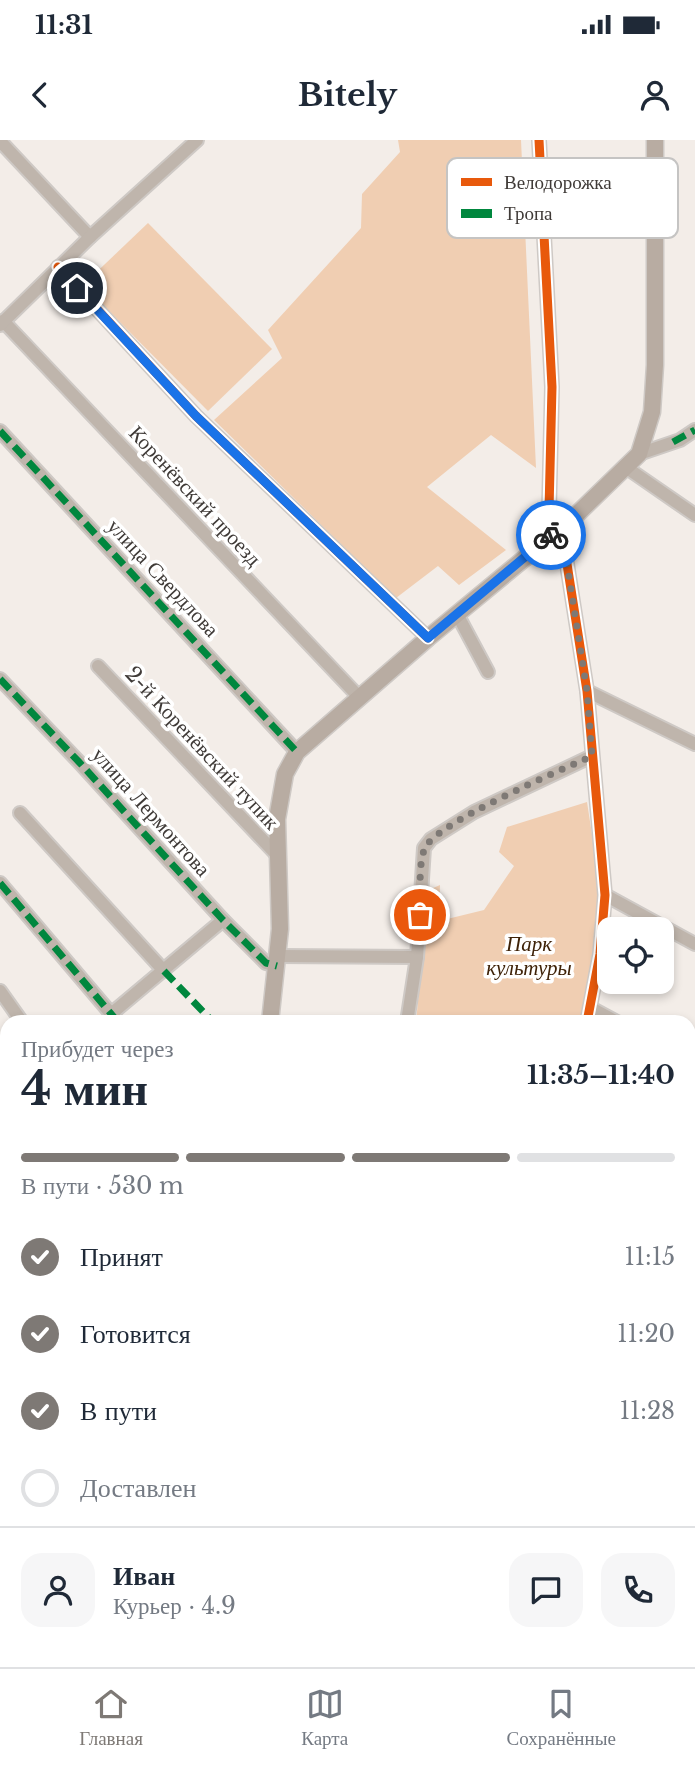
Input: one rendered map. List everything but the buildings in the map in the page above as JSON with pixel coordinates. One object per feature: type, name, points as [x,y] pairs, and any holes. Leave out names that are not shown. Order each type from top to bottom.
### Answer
[{"type":"main road","points":[[655,140],[655,158]]},
{"type":"main road","points":[[271,1015],[280,929],[277,819],[285,774],[297,752],[561,526],[639,454],[652,412],[655,365],[655,238]]},
{"type":"street","points":[[2,323],[90,236],[197,140]]},
{"type":"street","points":[[539,140],[540,158]]},
{"type":"street","points":[[0,141],[90,236]]},
{"type":"street","points":[[544,238],[552,387],[549,510],[561,526],[587,691],[605,895],[600,954],[589,1015]]},
{"type":"street","points":[[58,267],[190,411],[428,638]]},
{"type":"street","name":"Коренёвский проезд","points":[[2,323],[359,697]]},
{"type":"street","points":[[639,454],[680,440],[695,430]]},
{"type":"street","name":"улица Свердлова","points":[[0,431],[297,752]]},
{"type":"street","points":[[626,468],[695,515]]},
{"type":"street","points":[[457,614],[488,672]]},
{"type":"street","name":"2-й Коренёвский тупик","points":[[98,666],[278,856]]},
{"type":"street","name":"улица Лермонтова","points":[[0,679],[223,920],[266,963],[278,961]]},
{"type":"street","points":[[587,691],[695,744]]},
{"type":"street","points":[[408,1015],[417,957],[424,848],[431,839],[474,812],[592,756]]},
{"type":"street","points":[[20,813],[164,971]]},
{"type":"street","points":[[0,883],[112,1015]]},
{"type":"street","points":[[605,895],[695,944]]},
{"type":"street","points":[[118,1015],[223,920]]},
{"type":"street","points":[[278,961],[417,957]]},
{"type":"street","points":[[0,991],[17,1015]]},
{"type":"street","points":[[591,1009],[603,1015]]},
{"type":"green space","points":[[398,140],[521,140],[522,158],[447,158],[447,238],[525,238],[536,468],[491,435],[427,487],[506,550],[459,585],[438,566],[396,598],[214,420],[282,358],[268,330],[361,228],[362,194],[400,152]]},
{"type":"green space","points":[[148,223],[272,349],[208,411],[83,285]]},
{"type":"green space","name":"Парк культуры","points":[[587,802],[599,880],[599,917],[597,949],[583,1015],[417,1015],[424,892],[440,885],[439,921],[484,910],[514,866],[499,852],[507,827]]},
{"type":"marked path","points":[[673,442],[695,430]]},
{"type":"marked path","points":[[0,431],[297,752]]},
{"type":"marked path","points":[[0,679],[223,920],[266,963],[277,966]]},
{"type":"marked path","points":[[0,883],[112,1015]]},
{"type":"marked path","points":[[164,971],[206,1015]]},
{"type":"cycle path","points":[[539,140],[540,158]]},
{"type":"cycle path","points":[[544,238],[552,387],[549,510],[561,526],[587,691],[605,895],[600,954],[588,1015]]},
{"type":"cycle path","points":[[58,267],[196,416],[428,638]]},
{"type":"way so far","points":[[420,915],[424,848],[431,839],[474,812],[592,756],[587,691],[561,526],[551,535]]},
{"type":"route","points":[[77,288],[196,416],[428,638],[551,535]]}]
